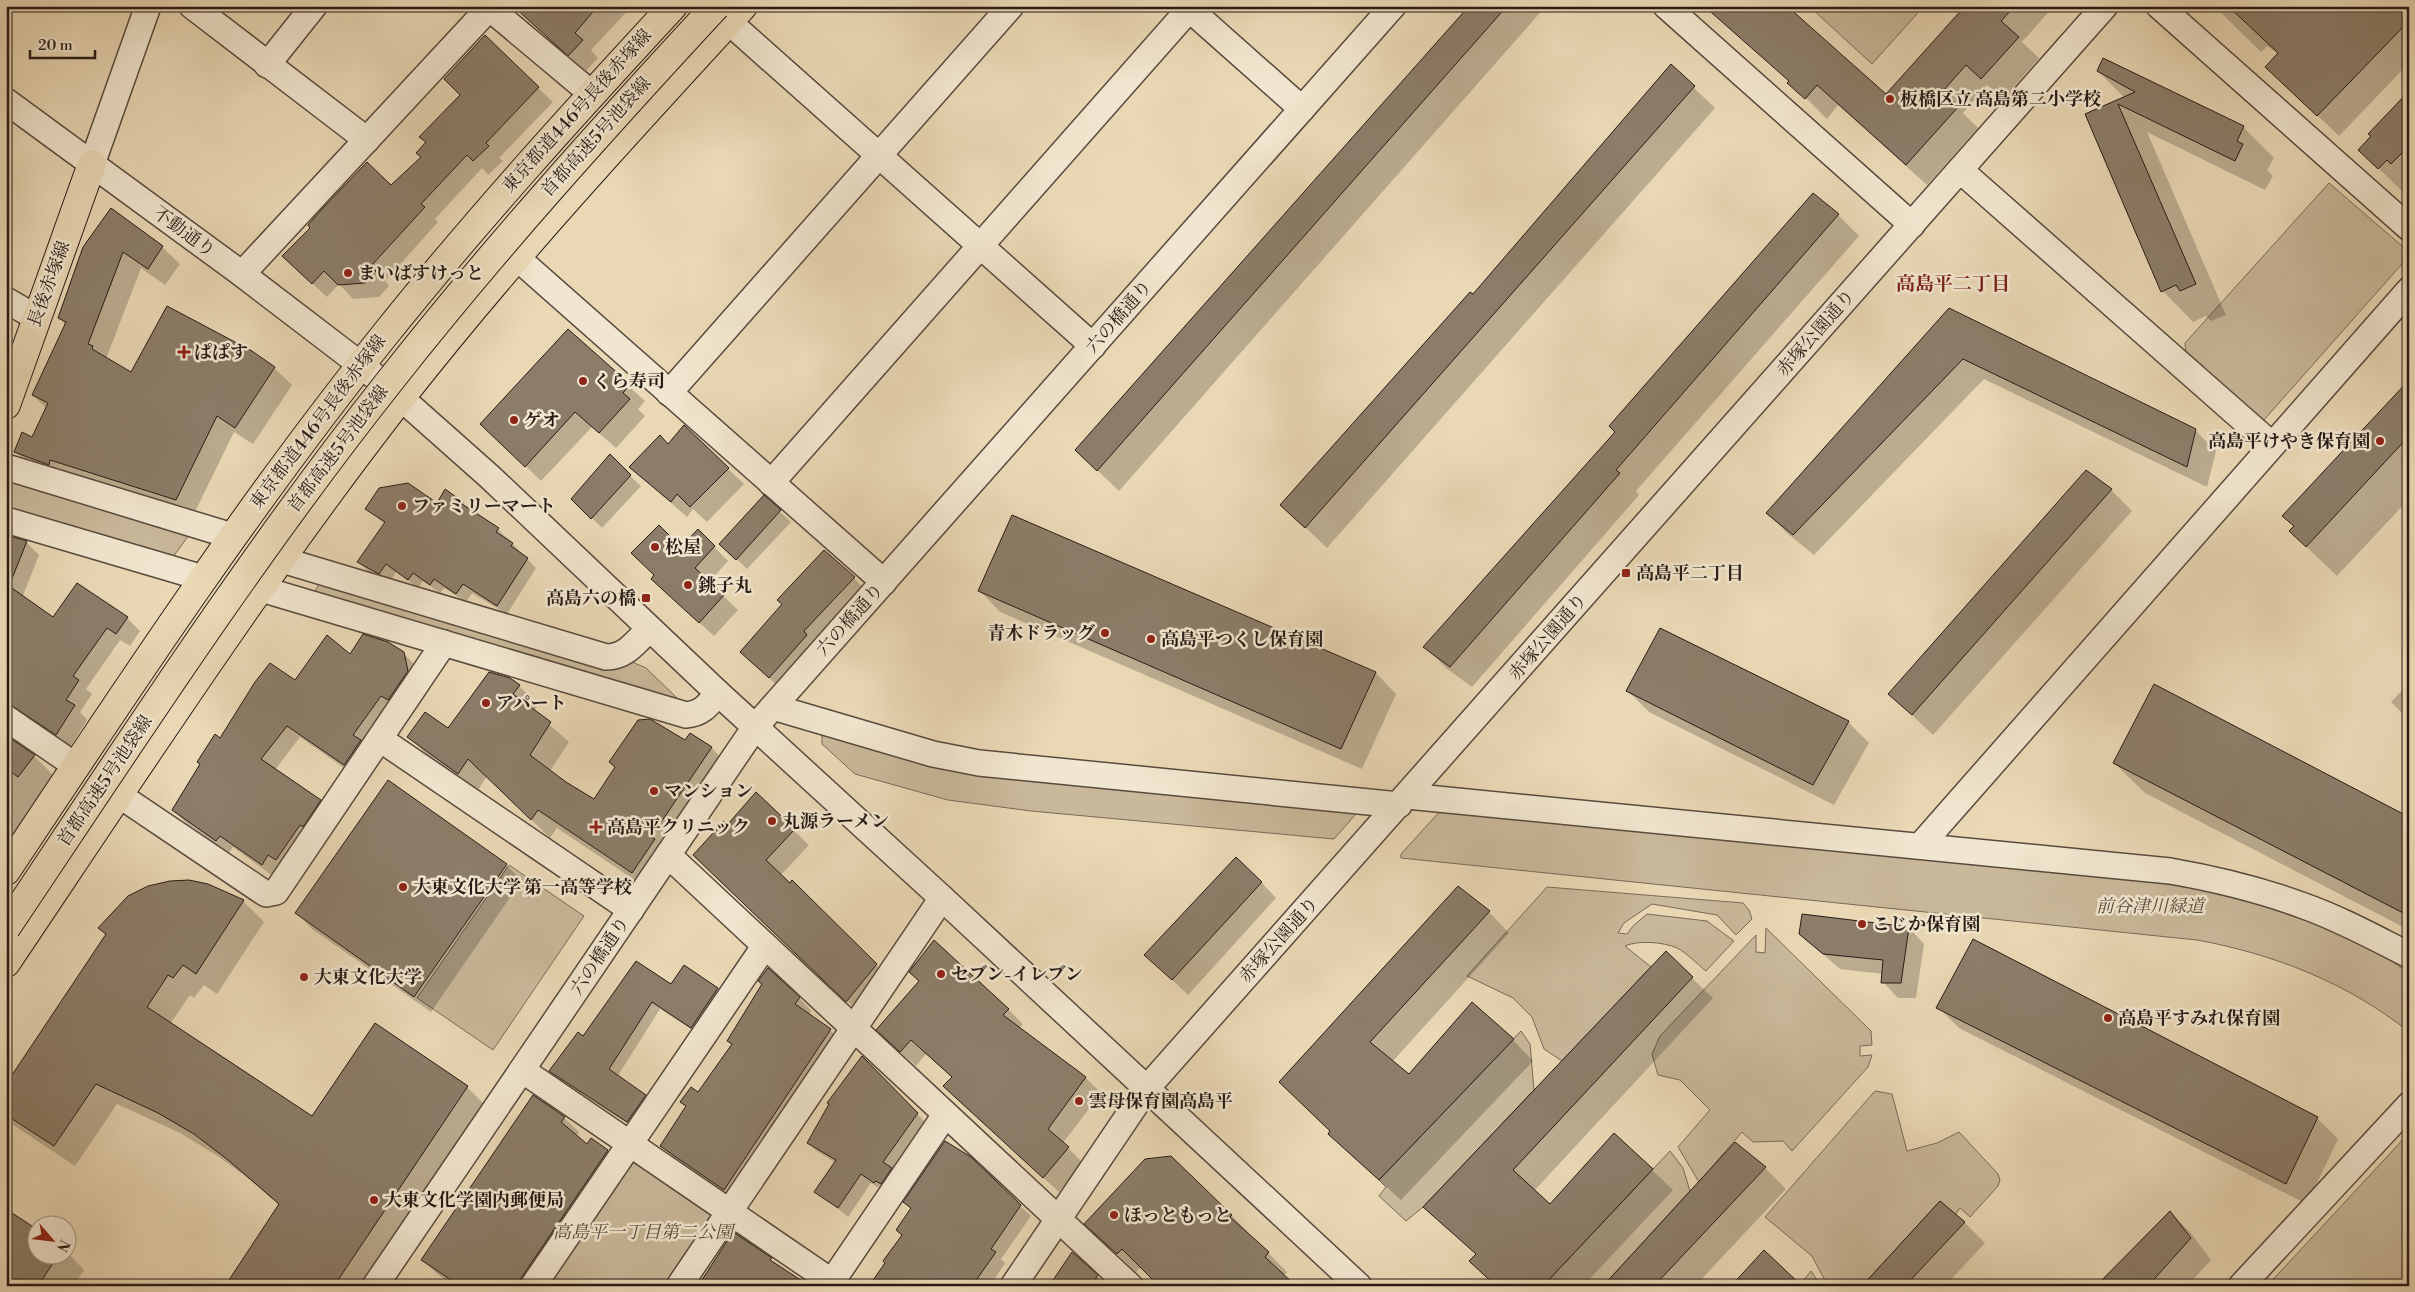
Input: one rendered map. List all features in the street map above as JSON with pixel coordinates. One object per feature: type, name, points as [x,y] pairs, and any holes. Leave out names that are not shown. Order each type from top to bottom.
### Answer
[{"type":"main road","name":"東京都道446号長後赤塚線","points":[[6,871],[232,536],[361,364],[476,223],[673,6]]},
{"type":"main road","name":"首都高速5号池袋線","points":[[6,899],[235,559],[377,371],[489,233],[603,104],[694,6]]},
{"type":"main road","name":"首都高速5号池袋線","points":[[6,928],[251,565],[388,383],[499,246],[615,115],[729,11]]},
{"type":"main road","points":[[6,963],[258,588],[401,398],[516,257],[729,11]]},
{"type":"main road","name":"長後赤塚線","points":[[6,405],[92,164]]},
{"type":"street","points":[[92,164],[148,6]]},
{"type":"street","points":[[192,6],[367,140]]},
{"type":"street","points":[[267,65],[314,6]]},
{"type":"street","points":[[669,392],[1011,6]]},
{"type":"street","name":"六の橋通り","points":[[375,1286],[755,727],[1393,6]]},
{"type":"street","points":[[1666,6],[1912,225]]},
{"type":"street","name":"赤塚公園通り","points":[[1013,1286],[1147,1088],[2105,6]]},
{"type":"street","points":[[2159,6],[2409,228]]},
{"type":"street","points":[[242,274],[489,7],[592,94]]},
{"type":"street","points":[[772,483],[1190,7],[1302,109]]},
{"type":"street","points":[[729,11],[878,156],[1093,346]]},
{"type":"street","name":"不動通り","points":[[6,101],[242,274],[361,364],[401,398],[490,477],[718,694],[942,898],[1359,1286]]},
{"type":"street","points":[[1960,170],[2272,445]]},
{"type":"street","points":[[516,257],[884,582]]},
{"type":"street","points":[[1920,846],[2409,290]]},
{"type":"street","points":[[6,300],[37,318]]},
{"type":"street","points":[[6,468],[232,536]]},
{"type":"street","points":[[6,520],[203,578]]},
{"type":"street","points":[[280,558],[606,657],[616,657],[625,653],[649,629]]},
{"type":"street","points":[[258,588],[686,715],[704,710],[718,694]]},
{"type":"street","points":[[119,795],[266,894],[276,892],[444,643]]},
{"type":"street","points":[[773,707],[933,754],[979,763],[1920,846],[2170,871],[2215,879],[2306,906],[2398,950],[2409,966]]},
{"type":"street","points":[[6,718],[76,766]]},
{"type":"street","points":[[380,739],[631,910]]},
{"type":"street","points":[[668,855],[1130,1286]]},
{"type":"street","points":[[679,1286],[942,898]]},
{"type":"street","points":[[534,1286],[764,946]]},
{"type":"street","points":[[522,1070],[833,1284],[945,1114]]},
{"type":"street","points":[[2242,1285],[2409,1105]]},
{"type":"green space","points":[[1809,6],[1924,6],[1872,64]]},
{"type":"green space","points":[[2329,183],[2409,252],[2409,256],[2263,421],[2186,353],[2185,343]]},
{"type":"green space","points":[[6,476],[192,531],[170,561],[6,515]]},
{"type":"green space","points":[[323,578],[614,667],[624,667],[632,662],[646,668],[679,700],[679,707],[311,597]]},
{"type":"green space","points":[[822,729],[1354,808],[1356,814],[1334,839],[1031,811],[948,800],[855,774],[822,744]]},
{"type":"green space","name":"前谷津川緑道","points":[[1441,810],[2158,879],[2209,890],[2260,904],[2309,921],[2372,950],[2397,965],[2409,975],[2409,1032],[2361,999],[2309,973],[2254,953],[2197,940],[1401,858],[1401,854]]},
{"type":"green space","points":[[509,865],[584,916],[493,1050],[417,998]]},
{"type":"green space","points":[[1547,887],[1743,903],[1749,910],[1752,919],[1736,935],[1717,915],[1652,904],[1624,923],[1618,933],[1627,934],[1647,914],[1707,921],[1734,941],[1706,971],[1672,946],[1644,942],[1625,946],[1651,967],[1562,1061],[1544,1049],[1532,1017],[1513,998],[1467,976]]},
{"type":"green space","points":[[1766,928],[1871,1031],[1872,1045],[1860,1046],[1860,1056],[1872,1055],[1868,1067],[1792,1151],[1783,1141],[1753,1142],[1742,1132],[1699,1182],[1678,1147],[1710,1110],[1680,1080],[1658,1075],[1652,1054],[1660,1036],[1756,935],[1756,952],[1765,953]]},
{"type":"green space","points":[[1521,1031],[1530,1044],[1534,1090],[1423,1207],[1406,1221],[1379,1196],[1386,1187],[1379,1180]]},
{"type":"green space","points":[[1875,1091],[1892,1094],[1907,1151],[1937,1143],[1959,1132],[1998,1174],[2000,1180],[1998,1186],[1970,1217],[1960,1208],[1955,1215],[1940,1201],[1862,1286],[1828,1286],[1812,1256],[1765,1217]]},
{"type":"green space","points":[[2409,1133],[2409,1275],[2399,1286],[2267,1286]]},
{"type":"green space","points":[[1670,1151],[1683,1168],[1690,1191],[1603,1286],[1543,1286]]},
{"type":"green space","name":"高島平一丁目第二公園","points":[[638,1160],[710,1210],[712,1220],[667,1286],[545,1286],[629,1163]]},
{"type":"green space","points":[[1811,1271],[1821,1286],[1799,1286]]},
{"type":"building","points":[[513,6],[598,6],[575,33],[583,40],[568,56]]},
{"type":"building","points":[[1469,6],[1507,6],[1097,471],[1075,450]]},
{"type":"building","points":[[1704,6],[1787,6],[1886,94],[1965,6],[2015,6],[2001,21],[2019,37],[1981,79],[1966,65],[1942,92],[1959,106],[1906,165],[1817,85],[1805,99],[1787,83],[1789,81]]},
{"type":"building","points":[[2228,6],[2409,6],[2409,21],[2317,116],[2265,67],[2278,53]]},
{"type":"building","points":[[485,35],[539,87],[486,143],[489,146],[473,161],[467,155],[421,204],[425,207],[371,266],[376,271],[365,283],[338,285],[324,271],[312,284],[282,256],[310,228],[308,225],[367,162],[391,185],[421,157],[416,153],[426,142],[419,137],[460,95],[444,79]]},
{"type":"building","points":[[2103,58],[2244,126],[2237,141],[2243,144],[2235,161],[2118,104],[2196,284],[2180,291],[2176,285],[2161,292],[2085,114],[2135,92],[2097,71]]},
{"type":"building","points":[[1671,64],[1695,86],[1305,528],[1280,505],[1470,292],[1473,294]]},
{"type":"building","points":[[2409,91],[2409,146],[2391,164],[2387,160],[2378,169],[2358,150],[2371,136],[2368,134]]},
{"type":"building","points":[[1813,193],[1839,214],[1616,470],[1620,473],[1450,667],[1423,647],[1615,432],[1609,426]]},
{"type":"building","points":[[111,208],[163,246],[148,269],[123,252],[88,344],[93,346],[92,349],[131,372],[167,306],[252,351],[275,367],[235,428],[217,416],[176,500],[50,460],[49,465],[14,452],[22,432],[32,437],[48,403],[32,395],[66,322],[58,318],[83,247]]},
{"type":"building","points":[[1949,308],[2196,429],[2187,467],[1963,359],[1793,535],[1766,513]]},
{"type":"building","points":[[568,329],[630,384],[623,393],[630,399],[599,433],[575,412],[525,467],[480,424]]},
{"type":"building","points":[[2409,380],[2409,436],[2306,547],[2289,531],[2294,526],[2282,516]]},
{"type":"building","points":[[684,425],[729,468],[690,507],[677,494],[671,502],[629,467],[660,435],[668,444]]},
{"type":"building","points":[[610,454],[631,475],[591,519],[571,499]]},
{"type":"building","points":[[2086,470],[2112,489],[1912,715],[1888,694]]},
{"type":"building","points":[[408,483],[437,503],[445,489],[463,502],[462,504],[499,528],[496,532],[513,543],[511,546],[528,558],[497,606],[463,584],[456,594],[434,579],[430,585],[413,573],[408,580],[386,564],[379,574],[357,562],[385,522],[365,509],[379,488]]},
{"type":"building","points":[[764,495],[781,510],[736,560],[719,544]]},
{"type":"building","points":[[1012,515],[1376,672],[1341,749],[978,591]]},
{"type":"building","points":[[659,525],[681,547],[698,529],[715,546],[695,568],[724,595],[699,623],[651,579],[654,575],[631,553]]},
{"type":"building","points":[[6,535],[27,541],[9,586],[53,617],[77,583],[128,617],[116,634],[107,628],[73,676],[79,680],[66,700],[75,705],[56,735],[6,702]]},
{"type":"building","points":[[824,550],[855,577],[804,631],[807,635],[769,678],[740,652],[782,604],[777,600]]},
{"type":"building","points":[[1660,628],[1849,721],[1813,785],[1626,691]]},
{"type":"building","points":[[363,634],[388,642],[404,652],[408,671],[388,700],[381,696],[353,735],[361,740],[344,765],[287,726],[261,759],[321,800],[303,827],[300,825],[276,860],[268,855],[262,865],[220,836],[216,841],[172,810],[200,764],[197,762],[215,734],[220,738],[255,682],[270,663],[295,680],[327,635],[350,654]]},
{"type":"building","points":[[489,672],[510,678],[520,685],[513,694],[551,722],[530,755],[566,782],[594,799],[615,767],[609,762],[638,720],[650,719],[685,740],[690,733],[712,747],[651,837],[655,839],[632,873],[538,810],[531,820],[468,759],[458,774],[407,737],[425,712],[448,728]]},
{"type":"building","points":[[2154,684],[2409,817],[2409,916],[2113,763]]},
{"type":"building","points":[[10,738],[35,755],[18,777],[6,768],[6,743]]},
{"type":"building","points":[[388,780],[507,864],[414,997],[295,913]]},
{"type":"building","points":[[756,792],[795,829],[766,860],[790,883],[792,880],[877,964],[846,1002],[693,855],[724,821],[728,824]]},
{"type":"building","points":[[1236,857],[1262,882],[1172,980],[1144,955]]},
{"type":"building","points":[[189,880],[208,884],[244,900],[196,974],[183,965],[173,978],[168,975],[147,1007],[312,1116],[375,1023],[468,1086],[334,1286],[225,1286],[279,1204],[228,1160],[194,1134],[158,1113],[96,1084],[54,1146],[6,1115],[6,1084],[106,934],[98,928],[128,896],[148,886],[170,881]]},
{"type":"building","points":[[1458,886],[1490,911],[1370,1042],[1409,1074],[1472,1002],[1514,1039],[1379,1180],[1328,1134],[1330,1131],[1279,1082]]},
{"type":"building","points":[[1802,914],[1909,927],[1901,983],[1881,983],[1883,960],[1823,954],[1799,934]]},
{"type":"building","points":[[1973,939],[2318,1117],[2286,1184],[1936,1008]]},
{"type":"building","points":[[934,940],[1009,1009],[1003,1015],[1086,1077],[1048,1129],[1069,1147],[1043,1178],[943,1086],[952,1077],[911,1040],[900,1052],[876,1030],[919,981],[909,972]]},
{"type":"building","points":[[1666,951],[1693,977],[1513,1170],[1550,1204],[1614,1133],[1653,1169],[1543,1286],[1496,1286],[1469,1261],[1476,1254],[1423,1207]]},
{"type":"building","points":[[636,961],[671,984],[684,965],[718,988],[691,1028],[652,1002],[609,1069],[646,1095],[627,1122],[549,1071],[578,1032],[583,1036]]},
{"type":"building","points":[[768,968],[800,997],[795,1004],[831,1029],[724,1190],[660,1146],[686,1106],[680,1102],[691,1087],[698,1092],[732,1044],[727,1041],[762,984],[758,981]]},
{"type":"building","points":[[862,1056],[918,1113],[883,1162],[892,1168],[881,1184],[876,1181],[874,1183],[861,1174],[838,1208],[814,1192],[836,1160],[807,1143],[829,1104],[827,1103]]},
{"type":"building","points":[[533,1095],[565,1117],[561,1122],[587,1144],[591,1138],[608,1150],[521,1278],[519,1286],[460,1286],[421,1260]]},
{"type":"building","points":[[945,1141],[971,1157],[1021,1205],[991,1249],[996,1252],[972,1286],[869,1286],[885,1263],[883,1261],[902,1235],[896,1230],[911,1208],[903,1202]]},
{"type":"building","points":[[1735,1142],[1766,1167],[1654,1286],[1603,1286]]},
{"type":"building","points":[[1171,1156],[1232,1215],[1230,1217],[1269,1252],[1265,1257],[1296,1286],[1159,1286],[1122,1249],[1117,1254],[1084,1224],[1145,1159]]},
{"type":"building","points":[[1940,1201],[1965,1222],[1905,1286],[1862,1286]]},
{"type":"building","points":[[6,1209],[28,1223],[28,1264],[52,1264],[38,1286],[6,1286]]},
{"type":"building","points":[[2170,1211],[2191,1238],[2148,1286],[2096,1286]]},
{"type":"building","points":[[733,1232],[772,1258],[770,1260],[810,1286],[698,1286]]},
{"type":"building","points":[[1764,1250],[1802,1286],[1731,1286]]},
{"type":"building","points":[[1072,1252],[1098,1275],[1091,1286],[1049,1286]]},
{"type":"place","name":"板橋区立 高島第二小学校","points":[[1890,99]]},
{"type":"place","name":"まいばすけっと","points":[[348,273]]},
{"type":"place","name":"ぱぱす","points":[[184,352]]},
{"type":"place","name":"くら寿司","points":[[583,381]]},
{"type":"place","name":"ゲオ","points":[[514,420]]},
{"type":"place","name":"高島平けやき保育園","points":[[2380,441]]},
{"type":"place","name":"ファミリーマート","points":[[402,506]]},
{"type":"place","name":"松屋","points":[[655,547]]},
{"type":"place","name":"高島平二丁目","points":[[1626,573]]},
{"type":"place","name":"銚子丸","points":[[688,585]]},
{"type":"place","name":"高島六の橋","points":[[646,598]]},
{"type":"place","name":"青木ドラッグ","points":[[1105,633]]},
{"type":"place","name":"高島平つくし保育園","points":[[1151,639]]},
{"type":"place","name":"アパート","points":[[486,703]]},
{"type":"place","name":"マンション","points":[[654,791]]},
{"type":"place","name":"丸源ラーメン","points":[[772,821]]},
{"type":"place","name":"高島平クリニック","points":[[596,827]]},
{"type":"place","name":"大東文化大学 第一高等学校","points":[[403,887]]},
{"type":"place","name":"こじか保育園","points":[[1862,924]]},
{"type":"place","name":"セブン-イレブン","points":[[941,974]]},
{"type":"place","name":"大東文化大学","points":[[304,977]]},
{"type":"place","name":"高島平すみれ保育園","points":[[2108,1018]]},
{"type":"place","name":"雲母保育園高島平","points":[[1079,1101]]},
{"type":"place","name":"大東文化学園内郵便局","points":[[374,1200]]},
{"type":"place","name":"ほっともっと","points":[[1114,1215]]},
{"type":"district","name":"高島平二丁目","points":[[1953,284]]}]
